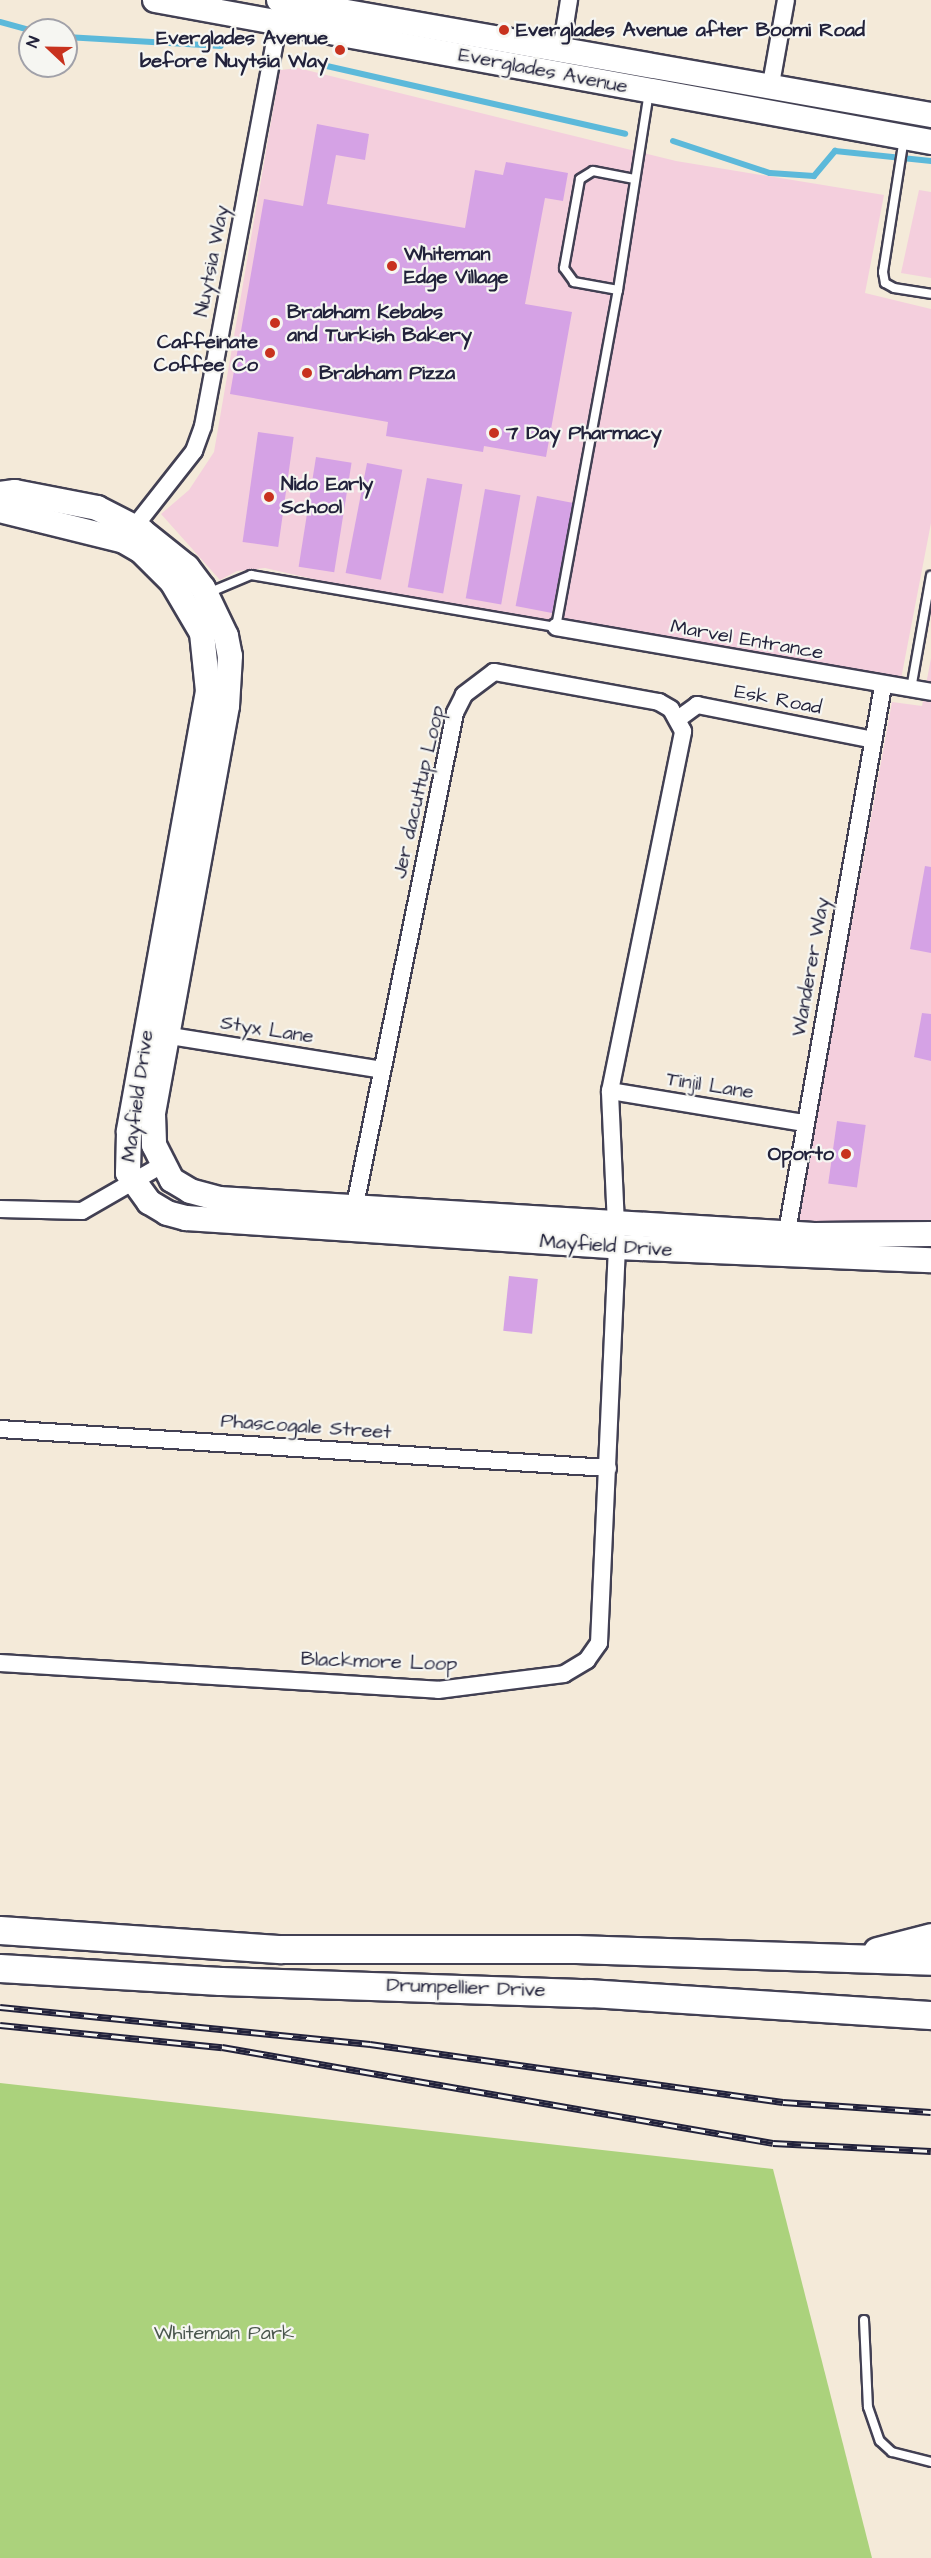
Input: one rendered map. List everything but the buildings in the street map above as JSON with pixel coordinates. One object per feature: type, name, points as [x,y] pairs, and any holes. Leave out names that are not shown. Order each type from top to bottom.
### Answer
[{"type":"main road","name":"Drumpellier Drive","points":[[0,1930],[281,1949],[576,1949],[931,1961]]},
{"type":"main road","points":[[850,1958],[931,1937]]},
{"type":"main road","name":"Drumpellier Drive","points":[[0,1968],[220,1981],[589,1992],[931,2015]]},
{"type":"street","name":"Everglades Avenue","points":[[155,0],[280,7],[349,5],[561,50],[771,84],[931,115]]},
{"type":"street","points":[[561,50],[569,0]]},
{"type":"street","points":[[771,84],[786,0]]},
{"type":"street","name":"Everglades Avenue","points":[[280,7],[649,92],[903,143],[931,142]]},
{"type":"street","name":"Nuytsia Way","points":[[129,533],[194,451],[203,426],[280,7]]},
{"type":"street","name":"Mayfield Drive","points":[[0,494],[15,492],[98,508],[129,533],[160,566],[197,599],[208,691],[156,1033],[129,1141],[128,1173],[149,1202],[176,1216],[353,1217],[617,1223],[931,1260]]},
{"type":"street","name":"Mayfield Drive","points":[[0,510],[129,533]]},
{"type":"street","name":"Marvel Entrance","points":[[556,627],[883,686],[931,692]]},
{"type":"street","name":"Jer dacuttup Loop","points":[[353,1217],[455,712],[464,695],[494,672],[509,673],[659,702],[678,719]]},
{"type":"street","name":"Wanderer Way","points":[[785,1244],[804,1123],[883,686]]},
{"type":"street","name":"Esk Road","points":[[678,719],[697,705],[873,740]]},
{"type":"street","points":[[617,1247],[610,1091],[683,731],[678,719]]},
{"type":"street","name":"Mayfield Drive","points":[[156,1033],[154,1145],[162,1165],[172,1180],[190,1191],[219,1198],[353,1217],[617,1247],[785,1244],[931,1234]]},
{"type":"street","name":"Styx Lane","points":[[156,1033],[382,1070]]},
{"type":"street","name":"Tinjil Lane","points":[[610,1091],[804,1123]]},
{"type":"street","points":[[0,1209],[82,1211],[162,1165]]},
{"type":"street","name":"Blackmore Loop","points":[[0,1663],[438,1690],[564,1674],[587,1660],[599,1643],[617,1247]]},
{"type":"street","name":"Phascogale Street","points":[[0,1429],[608,1468]]},
{"type":"lane","points":[[197,599],[251,575],[556,627],[618,290],[649,92]]},
{"type":"lane","points":[[903,143],[883,272],[885,283],[931,294]]},
{"type":"lane","points":[[618,290],[574,282],[564,268],[580,179],[593,171],[634,180]]},
{"type":"lane","points":[[911,689],[931,576]]},
{"type":"lane","points":[[864,2320],[868,2407],[880,2441],[892,2452],[931,2462]]},
{"type":"shaded area","name":"Whiteman Edge Village","points":[[298,68],[676,161],[884,195],[865,293],[931,309],[931,523],[901,679],[589,642],[265,568],[237,571],[220,580],[161,514],[189,490],[214,452],[280,70]]},
{"type":"shaded area","points":[[919,190],[931,192],[931,278],[901,273]]},
{"type":"shaded area","points":[[931,658],[931,1224],[797,1225],[892,702],[922,706]]},
{"type":"green space","name":"Whiteman Park","points":[[0,2083],[773,2169],[872,2558],[0,2558]]},
{"type":"waterway","points":[[0,22],[18,27]]},
{"type":"waterway","points":[[78,38],[221,46]]},
{"type":"waterway","points":[[318,64],[625,134]]},
{"type":"waterway","points":[[673,141],[770,173],[814,176],[835,151],[931,161]]},
{"type":"railway","points":[[0,2007],[370,2044],[783,2102],[931,2112]]},
{"type":"railway","points":[[0,2025],[222,2047],[773,2143],[931,2151]]},
{"type":"place","name":"Everglades Avenue after Boomi Road","points":[[504,30]]},
{"type":"place","name":"Everglades Avenue before Nuytsia Way","points":[[340,50]]},
{"type":"place","name":"Whiteman Edge Village","points":[[392,266]]},
{"type":"place","name":"Brabham Kebabs and Turkish Bakery","points":[[275,323]]},
{"type":"place","name":"Caffeinate Coffee Co","points":[[270,353]]},
{"type":"place","name":"Brabham Pizza","points":[[307,373]]},
{"type":"place","name":"7 Day Pharmacy","points":[[494,433]]},
{"type":"place","name":"Nido Early School","points":[[269,497]]},
{"type":"place","name":"Oporto","points":[[846,1154]]}]
